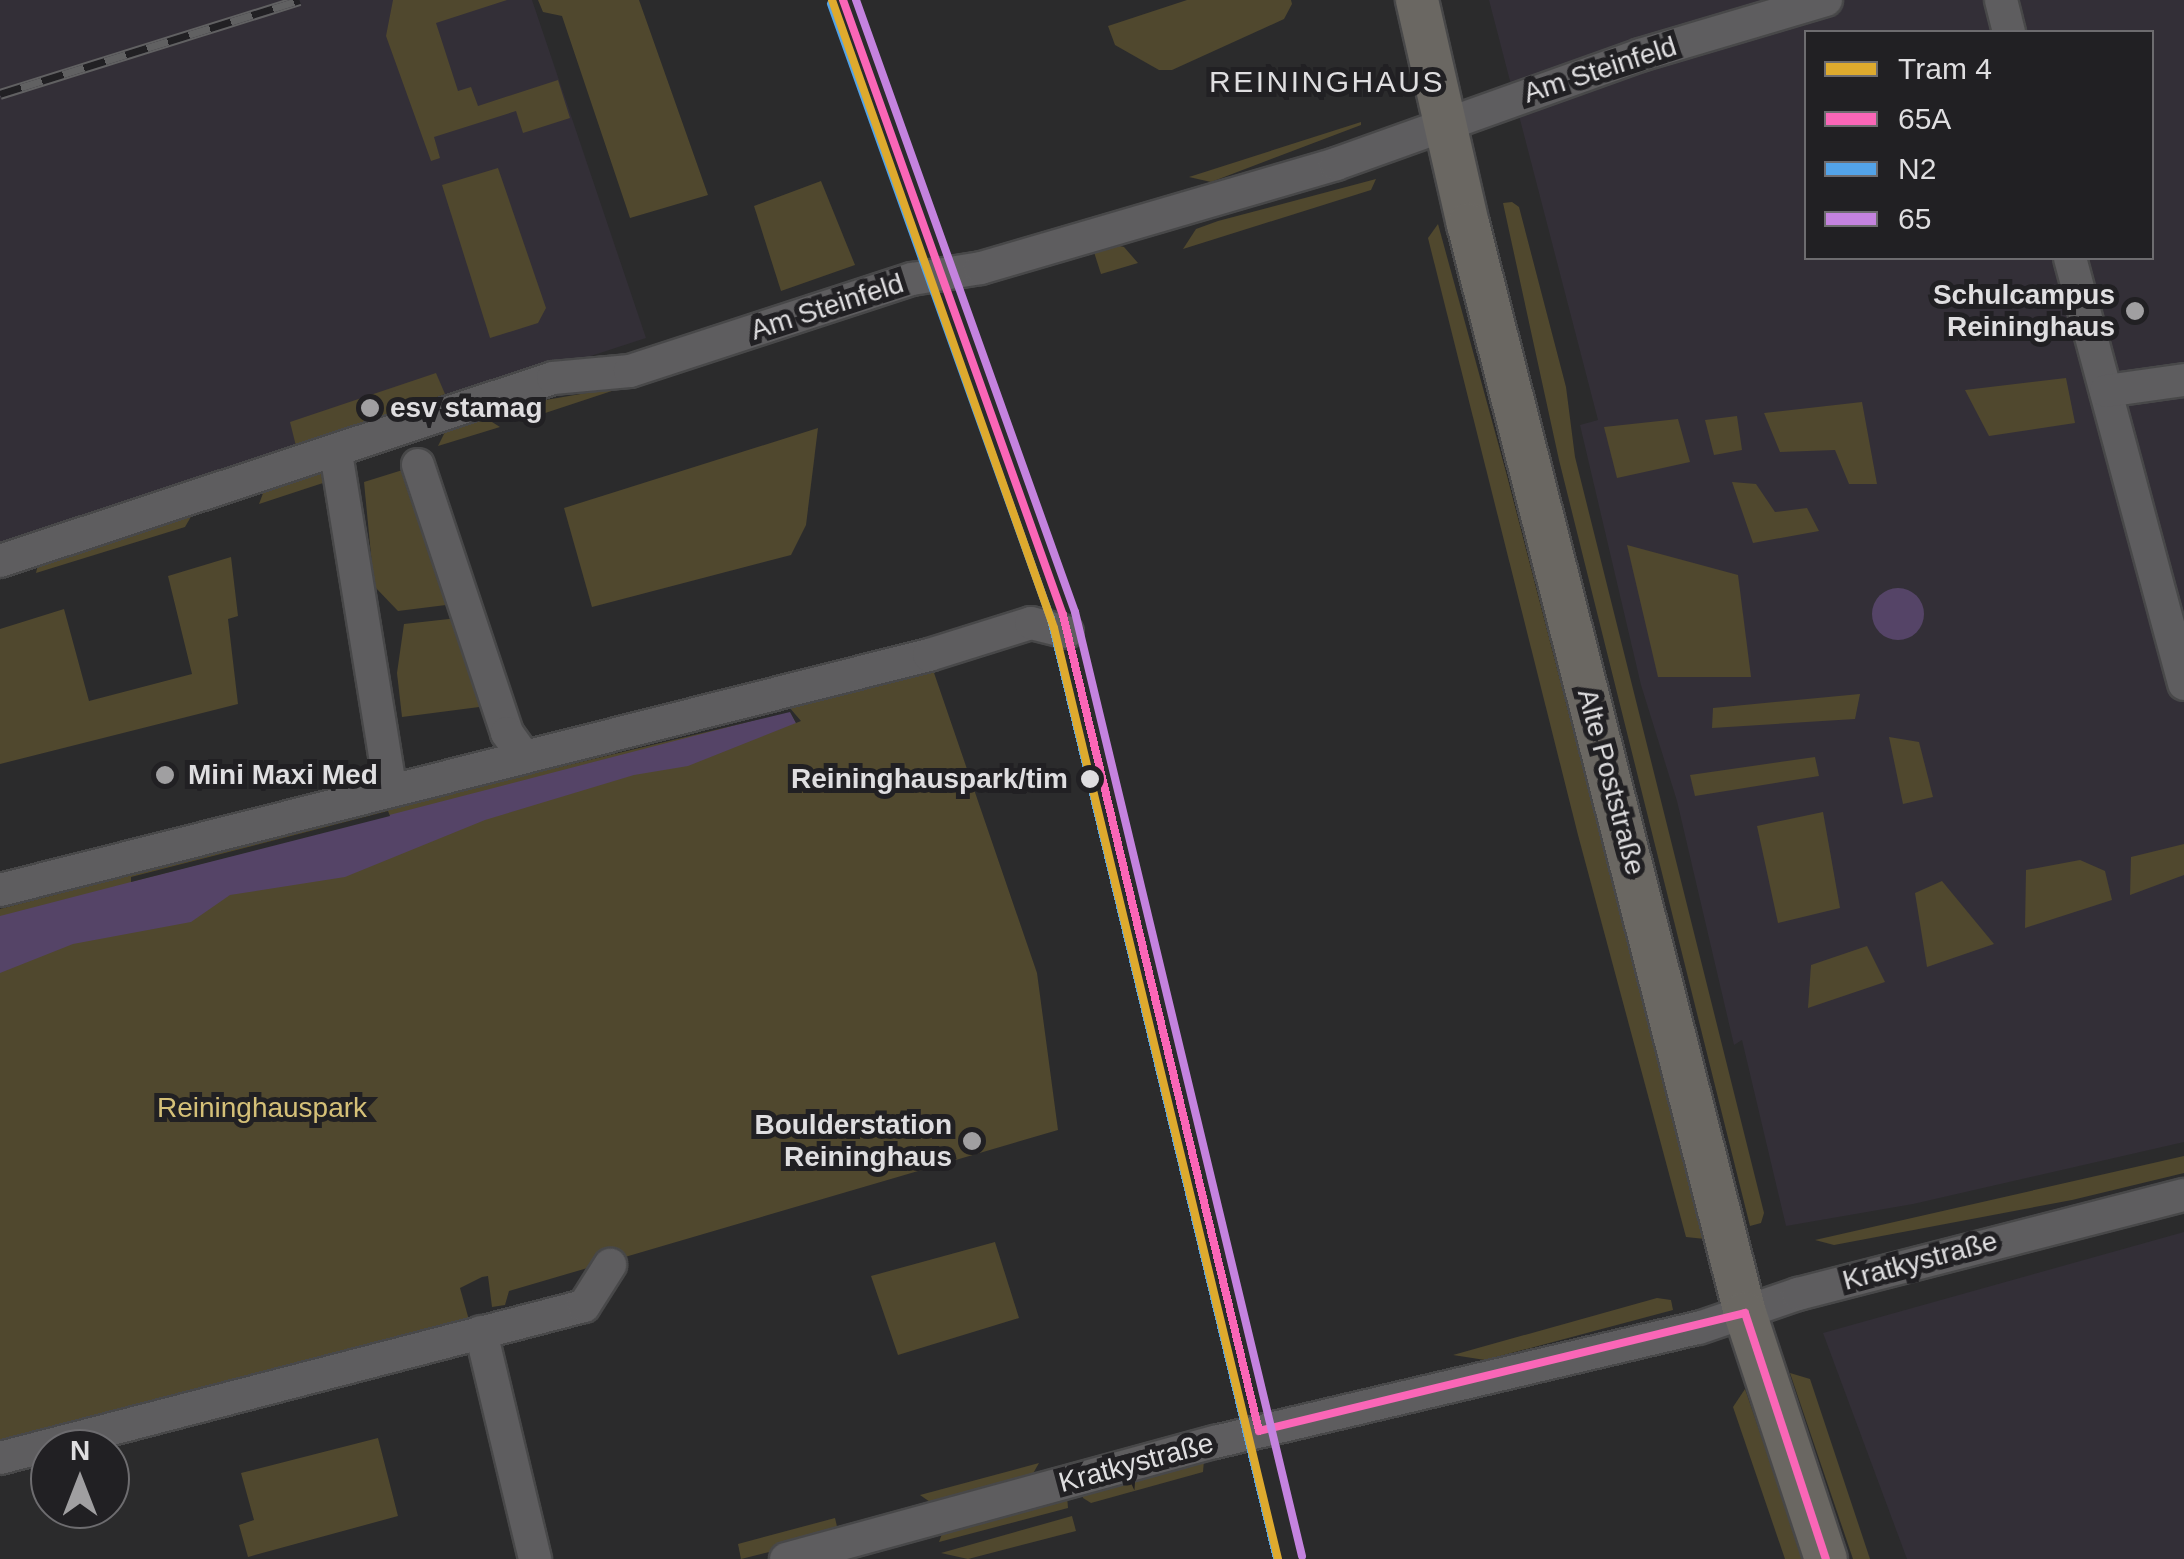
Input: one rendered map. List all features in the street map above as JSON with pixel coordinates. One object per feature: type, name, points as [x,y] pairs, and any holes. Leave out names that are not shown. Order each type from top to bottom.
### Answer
[{"type":"main road","name":"Alte Poststraße","points":[[1417,0],[1746,1313],[1826,1559]]},
{"type":"street","name":"Am Steinfeld","points":[[0,561],[554,378],[630,371],[912,280],[980,268],[1446,124],[1640,55],[1826,0]]},
{"type":"street","points":[[2000,0],[2008,30]]},
{"type":"street","points":[[2071,260],[2184,684]]},
{"type":"street","points":[[2106,391],[2184,380]]},
{"type":"street","points":[[336,453],[390,787]]},
{"type":"street","points":[[418,465],[507,733],[522,754]]},
{"type":"street","points":[[0,890],[390,787],[930,655],[1031,623],[1067,632]]},
{"type":"street","name":"Kratkystraße","points":[[786,1559],[1214,1442],[1746,1313],[1935,1256],[2184,1195]]},
{"type":"street","points":[[0,1458],[584,1306],[610,1265]]},
{"type":"street","points":[[481,1332],[535,1559]]},
{"type":"shaded area","points":[[0,0],[532,0],[646,338],[0,549]]},
{"type":"shaded area","points":[[1489,0],[2184,0],[2184,1142],[1913,1204],[1786,1226],[1742,1040],[1734,1045],[1677,801],[1641,685],[1580,425],[1598,420]]},
{"type":"shaded area","points":[[1898,588],[1916,596],[1924,614],[1916,632],[1898,640],[1880,632],[1872,614],[1880,596]]},
{"type":"shaded area","points":[[790,711],[796,723],[688,766],[634,775],[485,820],[345,877],[230,895],[191,922],[73,944],[0,973],[0,916]]},
{"type":"shaded area","points":[[2184,1232],[2184,1559],[1907,1559],[1823,1333]]},
{"type":"green space","points":[[393,0],[507,0],[436,23],[458,91],[471,87],[478,106],[558,80],[570,118],[523,133],[516,111],[434,137],[440,158],[431,161],[386,36]]},
{"type":"green space","points":[[538,0],[639,0],[708,195],[630,218],[562,16],[543,12]]},
{"type":"green space","points":[[1187,0],[1291,0],[1292,4],[1284,19],[1172,70],[1159,70],[1115,45],[1108,26]]},
{"type":"green space","points":[[1361,122],[1211,182],[1189,177]]},
{"type":"green space","points":[[498,168],[546,308],[538,323],[490,338],[442,185]]},
{"type":"green space","points":[[1376,179],[1371,190],[1183,249],[1196,229],[1218,221]]},
{"type":"green space","points":[[821,181],[855,265],[781,291],[754,206]]},
{"type":"green space","points":[[1512,202],[1519,207],[1566,387],[1575,457],[1764,1213],[1761,1223],[1750,1226],[1559,460],[1503,203]]},
{"type":"green space","points":[[1438,224],[1705,1239],[1686,1237],[1578,835],[1428,238]]},
{"type":"green space","points":[[1111,244],[1124,247],[1138,263],[1101,274],[1093,249]]},
{"type":"green space","name":"esv stamag","points":[[436,373],[445,394],[297,450],[290,422]]},
{"type":"green space","points":[[2066,378],[2075,423],[1989,436],[1965,390]]},
{"type":"green space","points":[[627,386],[530,418],[534,402]]},
{"type":"green space","points":[[1862,402],[1877,484],[1849,484],[1835,450],[1780,452],[1764,413]]},
{"type":"green space","points":[[1737,416],[1742,450],[1714,455],[1705,420]]},
{"type":"green space","points":[[484,417],[500,427],[438,446],[446,430]]},
{"type":"green space","points":[[1678,419],[1690,462],[1617,478],[1604,427]]},
{"type":"green space","points":[[818,428],[806,525],[791,555],[592,607],[564,508]]},
{"type":"green space","points":[[409,468],[454,604],[398,611],[374,586],[364,482]]},
{"type":"green space","points":[[323,472],[323,483],[259,504],[265,488]]},
{"type":"green space","points":[[1732,482],[1756,484],[1775,512],[1807,508],[1819,531],[1753,543]]},
{"type":"green space","points":[[196,508],[185,527],[36,573],[39,560]]},
{"type":"green space","points":[[1627,545],[1738,575],[1751,677],[1658,677]]},
{"type":"green space","points":[[231,557],[238,616],[228,619],[238,704],[0,764],[0,629],[64,609],[89,701],[192,674],[168,576]]},
{"type":"green space","points":[[458,618],[487,706],[402,717],[397,673],[404,624]]},
{"type":"green space","name":"Reininghauspark","points":[[932,667],[1037,973],[1058,1130],[509,1291],[505,1305],[492,1307],[488,1276],[482,1277],[460,1288],[469,1320],[63,1429],[30,1429],[30,1438],[0,1446],[0,909]]},
{"type":"green space","points":[[1860,694],[1855,719],[1712,728],[1713,708]]},
{"type":"green space","points":[[1889,737],[1919,742],[1933,797],[1903,804]]},
{"type":"green space","points":[[1815,757],[1819,776],[1695,796],[1690,775]]},
{"type":"green space","points":[[1823,812],[1840,908],[1778,923],[1757,826]]},
{"type":"green space","points":[[2184,844],[2184,875],[2130,895],[2131,857]]},
{"type":"green space","points":[[2080,860],[2105,871],[2112,900],[2025,928],[2026,870]]},
{"type":"green space","points":[[1942,881],[1994,944],[1927,967],[1915,893]]},
{"type":"green space","points":[[1867,946],[1885,982],[1808,1008],[1811,965]]},
{"type":"green space","points":[[2184,1156],[2184,1173],[2072,1200],[1834,1245],[1815,1240]]},
{"type":"green space","points":[[995,1242],[1019,1318],[898,1355],[871,1276]]},
{"type":"green space","points":[[1657,1298],[1671,1300],[1673,1310],[1485,1360],[1453,1355]]},
{"type":"green space","points":[[1790,1373],[1810,1379],[1870,1559],[1853,1559]]},
{"type":"green space","points":[[1745,1389],[1803,1559],[1785,1559],[1733,1407]]},
{"type":"green space","points":[[378,1438],[398,1516],[248,1557],[239,1525],[254,1520],[241,1473]]},
{"type":"green space","points":[[1204,1460],[1203,1472],[1091,1503],[1081,1493]]},
{"type":"green space","points":[[1039,1463],[1031,1477],[933,1504],[920,1495]]},
{"type":"green space","points":[[1067,1496],[1068,1508],[939,1542],[943,1531]]},
{"type":"green space","points":[[1072,1516],[1076,1531],[968,1559],[941,1553]]},
{"type":"green space","points":[[835,1518],[839,1535],[741,1559],[738,1544]]},
{"type":"pier","points":[[789,707],[801,721],[796,723],[790,712],[539,772]]},
{"type":"pier","points":[[388,811],[390,816],[131,882],[131,877]]},
{"type":"railway","points":[[0,94],[300,0]]},
{"type":"tram line","name":"4","points":[[832,0],[1054,628],[1278,1559]]},
{"type":"transit line","name":"65A","points":[[843,0],[1063,615],[1259,1431]]},
{"type":"transit line","name":"65","points":[[856,0],[1075,612],[1302,1556]]},
{"type":"transit line","name":"N2","points":[[831,4],[1051,619],[1277,1559]]},
{"type":"transit line","name":"65A","points":[[1745,1313],[1826,1559]]},
{"type":"transit line","name":"65A","points":[[1259,1431],[1745,1313]]},
{"type":"place","name":"Schulcampus Reininghaus","points":[[2135,311]]},
{"type":"place","name":"esv stamag","points":[[370,408]]},
{"type":"place","name":"Mini Maxi Med","points":[[165,775]]},
{"type":"place","name":"Reininghauspark/tim","points":[[1090,779]]},
{"type":"place","name":"Boulderstation Reininghaus","points":[[972,1141]]},
{"type":"district","name":"REININGHAUS","points":[[1327,82]]}]
